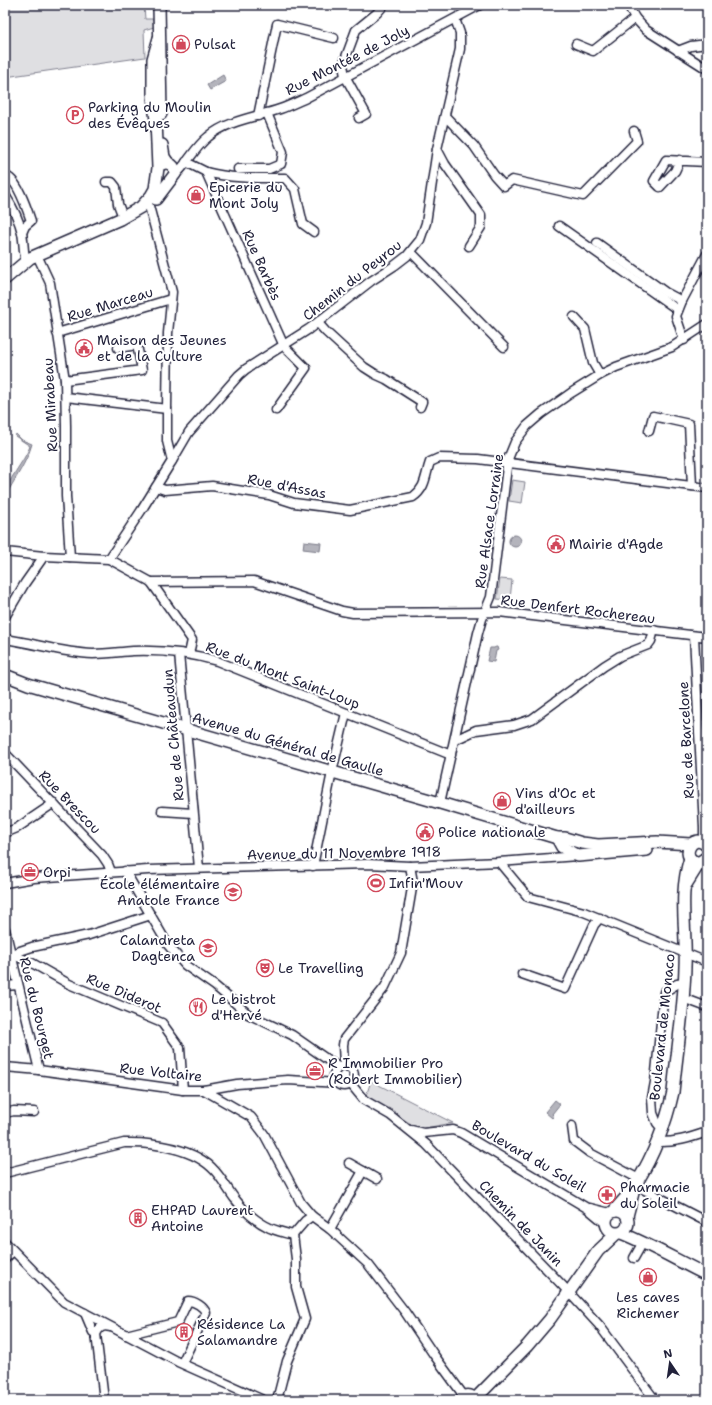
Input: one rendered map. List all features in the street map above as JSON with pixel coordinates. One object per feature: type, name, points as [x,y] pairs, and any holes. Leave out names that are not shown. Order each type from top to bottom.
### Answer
[{"type":"main road","points":[[158,5],[161,59],[161,137],[164,168],[160,177],[164,180],[172,178]]},
{"type":"main road","points":[[121,218],[136,214],[149,206],[172,178],[175,171],[164,168]]},
{"type":"main road","points":[[5,279],[26,261],[37,255],[121,218],[141,207],[151,196],[164,168]]},
{"type":"main road","name":"Avenue du Général de Gaulle","points":[[7,675],[28,684],[557,838],[565,838],[582,843],[598,845],[657,842],[695,855]]},
{"type":"main road","name":"Avenue du Général de Gaulle","points":[[557,838],[562,847],[578,856]]},
{"type":"main road","points":[[578,856],[669,848],[695,855],[697,841],[706,844]]},
{"type":"main road","name":"Boulevard de Monaco","points":[[627,1220],[637,1182],[662,1129],[673,1092],[684,983],[685,874],[695,855]]},
{"type":"main road","name":"Boulevard de Monaco","points":[[598,1251],[609,1218],[637,1182]]},
{"type":"main road","points":[[643,1242],[622,1212],[609,1218],[610,1232],[619,1233],[643,1242],[679,1262],[707,1275]]},
{"type":"main road","points":[[469,1399],[527,1346],[550,1319],[598,1251],[626,1229],[627,1220]]},
{"type":"street","points":[[359,118],[366,114],[345,76],[343,65],[356,30],[377,13],[384,5]]},
{"type":"street","name":"Rue Montée de Joly","points":[[172,178],[181,170],[200,144],[209,136],[232,124],[300,101],[480,5]]},
{"type":"street","points":[[628,5],[635,18],[646,30],[707,69]]},
{"type":"street","points":[[576,44],[593,51],[635,18]]},
{"type":"street","name":"Chemin du Peyrou","points":[[109,559],[141,511],[189,432],[239,375],[246,369],[284,346],[318,322],[371,280],[394,266],[411,252],[420,240],[425,228],[437,149],[460,49],[460,33],[455,19]]},
{"type":"street","points":[[258,116],[277,24],[334,38]]},
{"type":"street","points":[[678,51],[690,46],[707,44]]},
{"type":"street","points":[[238,169],[269,169],[282,164],[283,152],[267,113]]},
{"type":"street","points":[[445,116],[474,146],[494,175],[504,186],[512,180],[583,196],[637,140],[634,131]]},
{"type":"street","points":[[437,149],[482,215],[481,227],[469,246]]},
{"type":"street","points":[[680,160],[707,162]]},
{"type":"street","points":[[164,168],[186,162],[206,172],[236,178],[285,178],[295,189],[303,224],[314,232]]},
{"type":"street","name":"Rue Barbès","points":[[206,172],[284,346]]},
{"type":"street","points":[[5,176],[12,179],[18,189],[31,221],[25,226],[22,233]]},
{"type":"street","points":[[106,182],[112,182],[116,187],[121,218]]},
{"type":"street","points":[[5,195],[16,215],[22,233],[26,261]]},
{"type":"street","points":[[149,206],[172,292],[168,346],[167,409],[167,441],[172,461]]},
{"type":"street","points":[[559,226],[678,310]]},
{"type":"street","points":[[597,243],[664,292],[682,301]]},
{"type":"street","points":[[411,252],[504,347]]},
{"type":"street","points":[[684,340],[676,316],[682,301],[707,254]]},
{"type":"street","name":"Rue Mirabeau","points":[[37,255],[50,283],[65,380],[66,496],[70,557]]},
{"type":"street","name":"Rue Marceau","points":[[57,334],[171,299]]},
{"type":"street","points":[[574,317],[585,329],[593,363],[600,375]]},
{"type":"street","points":[[318,322],[326,332],[364,367],[422,402],[420,407]]},
{"type":"street","name":"Rue Alsace Lorraine","points":[[440,803],[478,633],[491,597],[508,463],[515,442],[526,426],[541,414],[600,375],[672,347],[707,324]]},
{"type":"street","points":[[65,380],[142,370],[137,346],[118,348]]},
{"type":"street","points":[[276,410],[306,368],[284,346]]},
{"type":"street","points":[[66,397],[167,409]]},
{"type":"street","points":[[649,431],[653,416],[689,424],[692,486]]},
{"type":"street","name":"Rue d'Assas","points":[[156,487],[165,490],[212,486],[269,495],[294,504],[350,510],[413,497],[420,492],[430,462],[434,459],[478,459],[508,463]]},
{"type":"street","points":[[508,463],[707,488]]},
{"type":"street","points":[[5,552],[44,556],[109,559],[151,582],[192,640],[190,654]]},
{"type":"street","points":[[5,617],[24,583],[44,556]]},
{"type":"street","name":"Rue Denfert Rochereau","points":[[151,582],[254,581],[342,611],[353,613],[499,612],[707,637]]},
{"type":"street","points":[[455,740],[476,730],[514,725],[532,719],[604,666],[620,656],[648,645],[651,641],[654,630]]},
{"type":"street","name":"Rue de Barcelone","points":[[694,636],[703,756],[704,827],[706,844]]},
{"type":"street","name":"Rue du Mont Saint-Loup","points":[[5,639],[74,652],[165,652],[190,654],[218,661],[451,755]]},
{"type":"street","name":"Rue de Châteaudun","points":[[179,654],[199,868]]},
{"type":"street","points":[[313,866],[332,772],[346,713]]},
{"type":"street","name":"Rue Brescou","points":[[5,753],[102,855],[111,872]]},
{"type":"street","points":[[5,833],[17,828],[54,804]]},
{"type":"street","name":"Rue de Châteaudun","points":[[162,811],[193,813]]},
{"type":"street","name":"Avenue du 11 Novembre 1918","points":[[5,883],[34,878],[125,871],[368,864],[410,866],[499,862],[578,856]]},
{"type":"street","points":[[499,862],[528,897],[584,912],[707,962]]},
{"type":"street","points":[[125,871],[168,946],[185,965],[215,986],[248,1014],[292,1035],[341,1067],[350,1068],[353,1072],[353,1078],[350,1083],[344,1085],[338,1084],[334,1076],[341,1067],[344,1039],[385,987],[401,953],[413,882],[413,874],[410,866]]},
{"type":"street","points":[[11,954],[32,946],[88,935],[151,915]]},
{"type":"street","points":[[522,974],[565,989],[594,925],[600,918]]},
{"type":"street","name":"Rue du Bourget","points":[[5,929],[39,1070]]},
{"type":"street","name":"Rue Diderot","points":[[11,954],[32,963],[69,984],[162,1023],[180,1048],[183,1090]]},
{"type":"street","points":[[662,1129],[657,1123],[653,1113],[652,1098],[664,992],[678,984],[684,983]]},
{"type":"street","points":[[5,986],[18,985]]},
{"type":"street","points":[[683,998],[707,1007]]},
{"type":"street","name":"Rue Voltaire","points":[[5,1067],[39,1070],[183,1090],[204,1090],[237,1084],[288,1080],[338,1084]]},
{"type":"street","name":"Chemin de Janin","points":[[350,1083],[364,1100],[390,1115],[426,1144],[569,1292],[599,1324],[655,1400]]},
{"type":"street","points":[[204,1090],[251,1117],[264,1134],[301,1203],[312,1216],[330,1229],[368,1264],[405,1312],[438,1362],[469,1399]]},
{"type":"street","points":[[5,1113],[14,1111],[34,1112]]},
{"type":"street","points":[[572,1126],[574,1141],[590,1153],[707,1222]]},
{"type":"street","name":"Boulevard du Soleil","points":[[408,1129],[423,1133],[453,1130],[587,1208],[609,1218]]},
{"type":"street","points":[[656,1142],[670,1143],[707,1132]]},
{"type":"street","points":[[5,1173],[124,1143],[170,1147],[183,1150],[215,1170],[236,1200],[251,1216],[269,1228],[293,1235]]},
{"type":"street","points":[[349,1163],[378,1179]]},
{"type":"street","points":[[330,1229],[363,1171]]},
{"type":"street","points":[[277,1400],[287,1361],[305,1319],[296,1286],[296,1259],[293,1235],[305,1221],[312,1216]]},
{"type":"street","points":[[5,1242],[64,1302],[182,1364],[263,1400]]},
{"type":"street","points":[[634,1258],[643,1242]]},
{"type":"street","points":[[5,1259],[13,1251]]},
{"type":"street","points":[[126,1335],[178,1322],[188,1301],[192,1301],[206,1313],[182,1364]]},
{"type":"street","points":[[84,1313],[93,1332],[96,1334],[104,1400]]},
{"type":"street","points":[[96,1334],[102,1327],[110,1327]]},
{"type":"shaded area","points":[[5,5],[146,5],[144,6],[145,19],[153,19],[154,27],[144,30],[145,57],[5,77]]},
{"type":"shaded area","points":[[223,75],[226,81],[210,90],[207,85]]},
{"type":"shaded area","points":[[16,434],[22,440],[32,444],[24,464],[5,497],[8,485],[30,446],[15,436]]},
{"type":"shaded area","points":[[512,480],[525,482],[522,503],[509,501]]},
{"type":"shaded area","points":[[513,535],[517,535],[521,541],[517,547],[513,547],[509,543],[509,539]]},
{"type":"shaded area","points":[[304,541],[321,543],[320,551],[303,549]]},
{"type":"shaded area","points":[[500,579],[512,580],[510,600],[497,599]]},
{"type":"shaded area","points":[[496,647],[498,650],[496,651],[494,662],[487,661],[490,648]]},
{"type":"shaded area","points":[[371,1081],[453,1123],[419,1129],[366,1096]]},
{"type":"shaded area","points":[[555,1100],[560,1104],[552,1114],[554,1116],[552,1118],[545,1112]]},
{"type":"place","name":"Pulsat","points":[[181,44]]},
{"type":"place","name":"Parking du Moulin des Évêques","points":[[75,115]]},
{"type":"place","name":"Epicerie du Mont Joly","points":[[196,195]]},
{"type":"place","name":"Maison des Jeunes et de la Culture","points":[[84,348]]},
{"type":"place","name":"Mairie d'Agde","points":[[556,544]]},
{"type":"place","name":"Vins d'Oc et d'ailleurs","points":[[502,801]]},
{"type":"place","name":"Police nationale","points":[[425,832]]},
{"type":"place","name":"Orpi","points":[[30,872]]},
{"type":"place","name":"Infin'Mouv","points":[[376,883]]},
{"type":"place","name":"École élémentaire Anatole France","points":[[233,892]]},
{"type":"place","name":"Calandreta Dagtenca","points":[[208,948]]},
{"type":"place","name":"Le Travelling","points":[[265,968]]},
{"type":"place","name":"Le bistrot d'Hervé","points":[[198,1007]]},
{"type":"place","name":"R Immobilier Pro (Robert Immobilier)","points":[[315,1071]]},
{"type":"place","name":"Pharmacie du Soleil","points":[[607,1195]]},
{"type":"place","name":"EHPAD Laurent Antoine","points":[[138,1218]]},
{"type":"place","name":"Les caves Richemer","points":[[648,1277]]},
{"type":"place","name":"Résidence La Salamandre","points":[[184,1332]]}]
